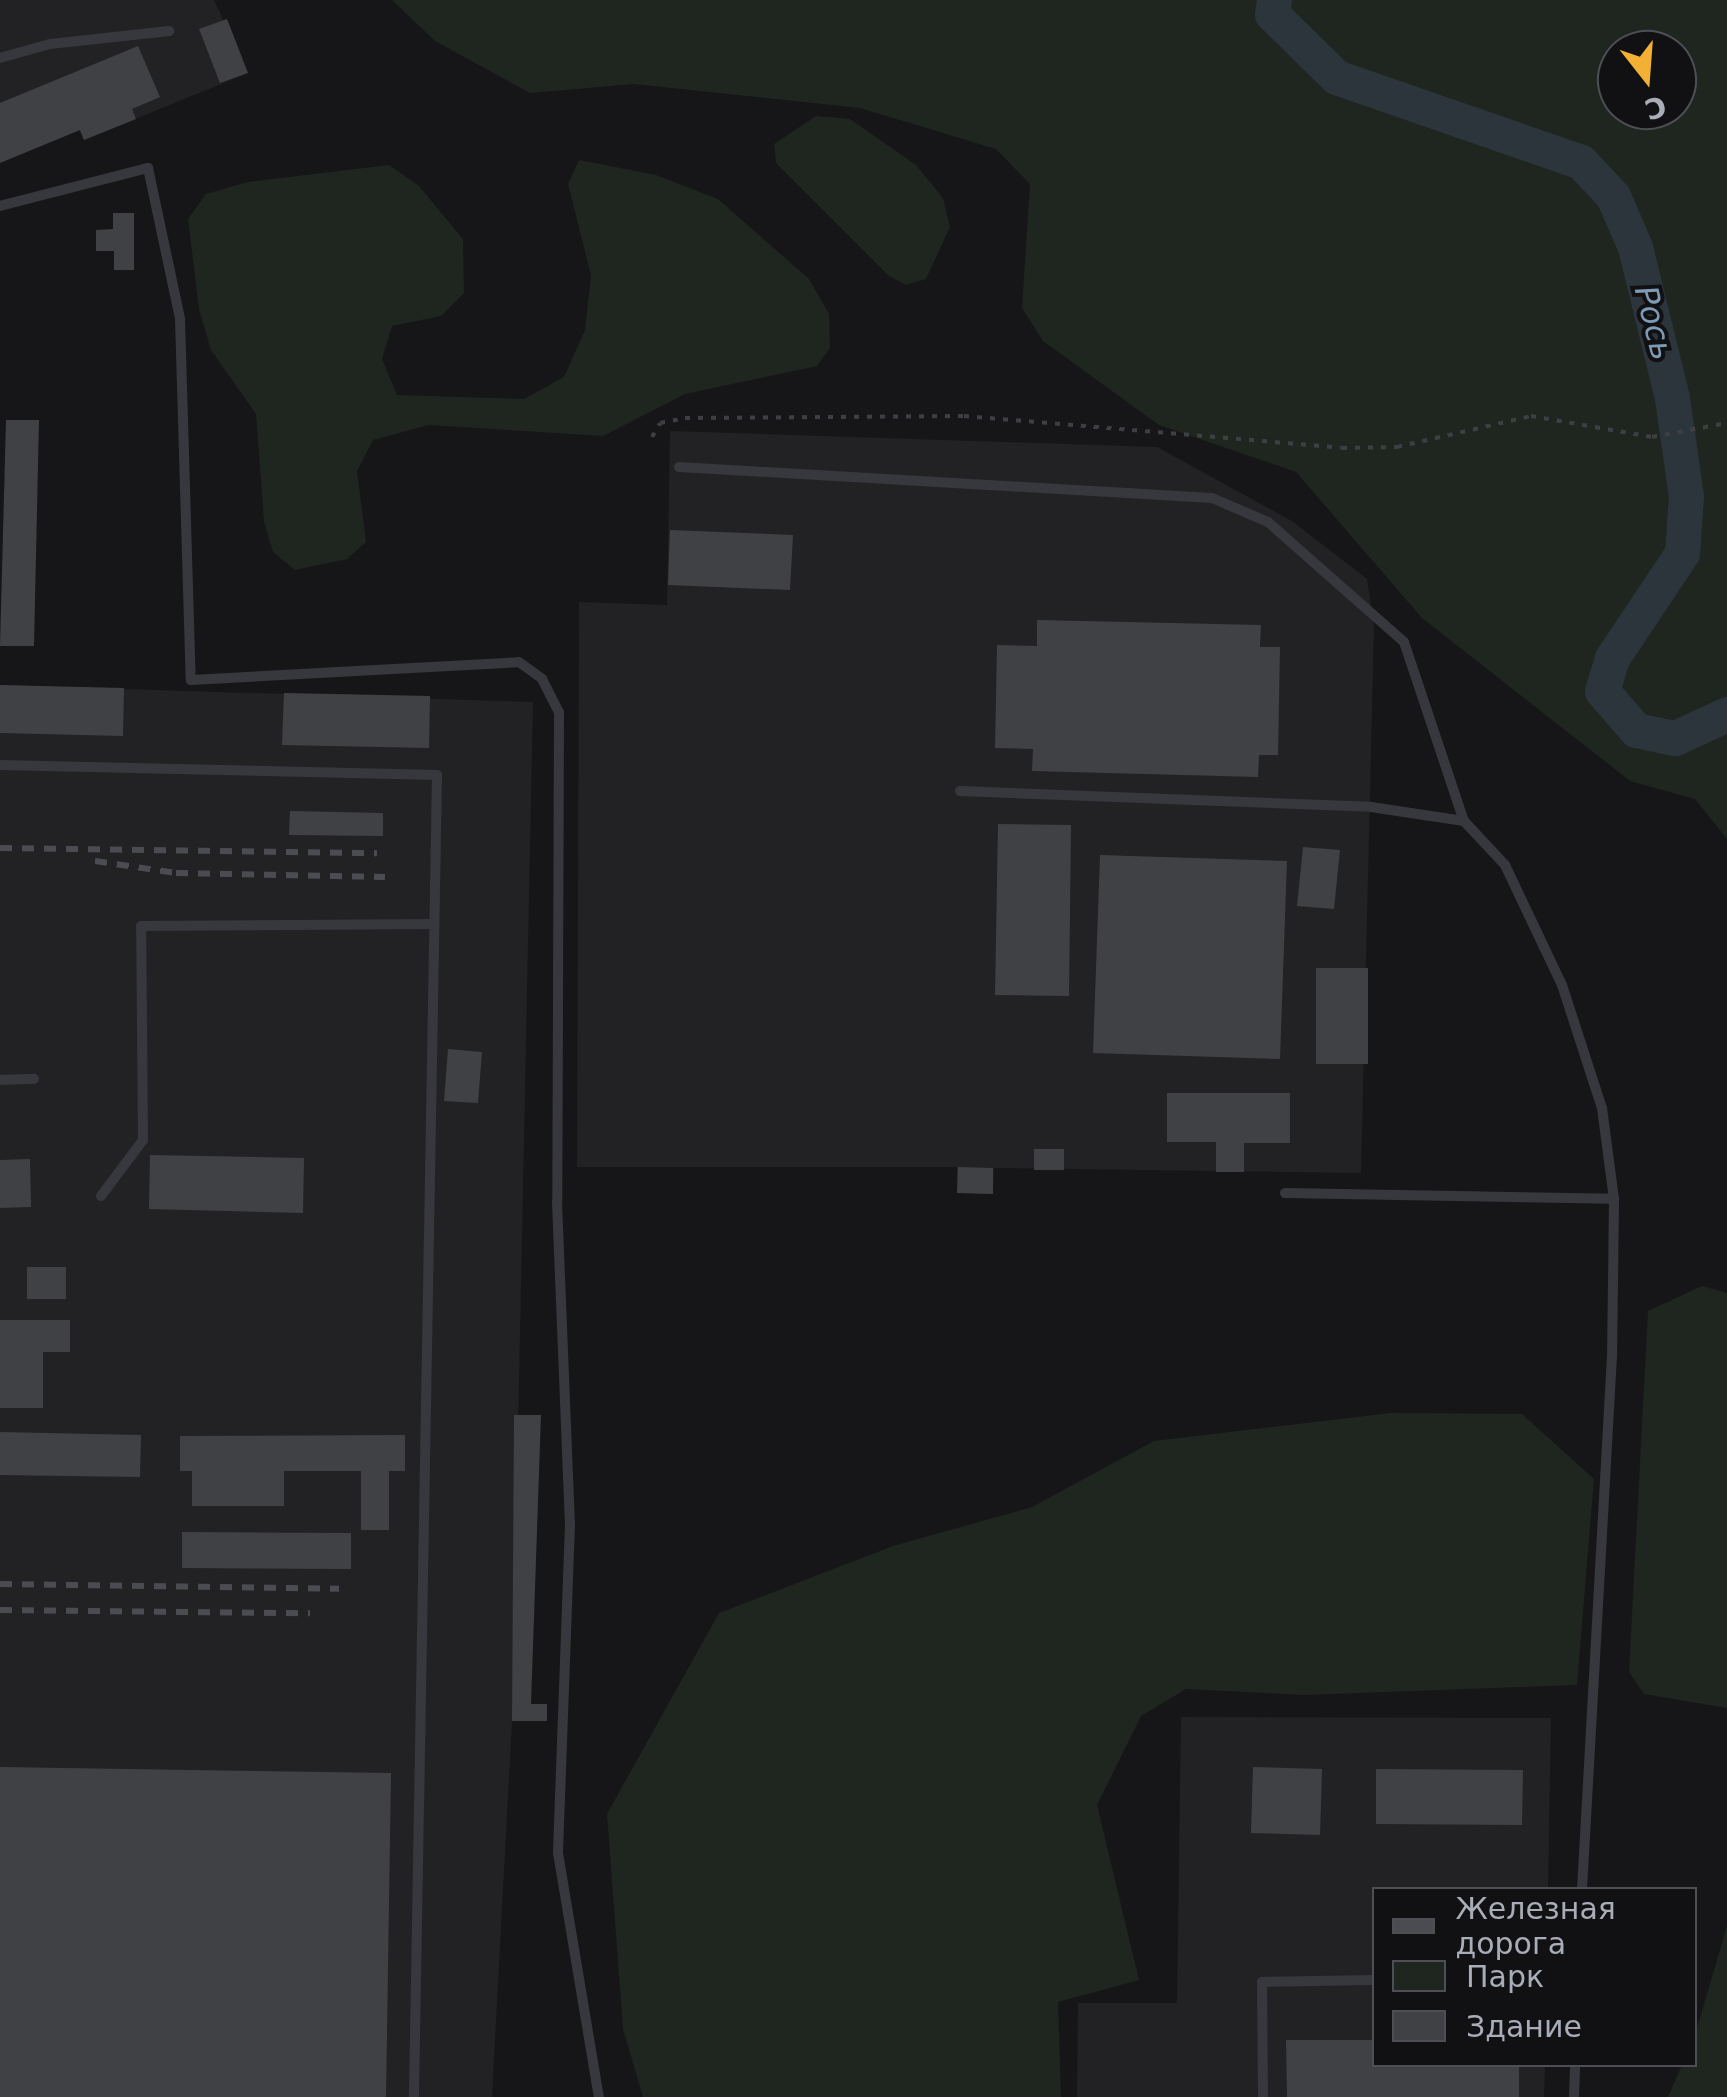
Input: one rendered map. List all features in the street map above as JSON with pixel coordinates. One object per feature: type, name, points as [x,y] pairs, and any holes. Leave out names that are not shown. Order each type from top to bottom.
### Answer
[{"type":"lane","points":[[0,58],[50,44],[169,31]]},
{"type":"lane","points":[[0,206],[148,168],[180,319],[191,680],[519,662],[542,678],[559,712],[556,1202],[570,1524],[558,1853],[598,2097]]},
{"type":"lane","points":[[679,466],[1212,498],[1268,522],[1404,642],[1464,822],[1505,865],[1562,985],[1602,1108],[1614,1199],[1601,1651],[1582,1887]]},
{"type":"lane","points":[[0,765],[436,776],[414,2097]]},
{"type":"lane","points":[[960,791],[1370,807],[1464,822]]},
{"type":"lane","points":[[101,1196],[143,1140],[141,926],[434,924]]},
{"type":"lane","points":[[0,1080],[34,1079]]},
{"type":"lane","points":[[1285,1193],[1614,1199]]},
{"type":"lane","points":[[1263,2097],[1262,1982],[1372,1980]]},
{"type":"lane","points":[[1574,2067],[1574,2097]]},
{"type":"path","points":[[652,436],[660,422],[685,418],[964,416],[1342,448],[1397,447],[1531,416],[1652,437],[1698,432],[1727,423]]},
{"type":"shaded area","points":[[0,0],[214,0],[248,73],[84,140],[79,130],[0,163]]},
{"type":"shaded area","points":[[670,431],[1157,447],[1292,521],[1367,579],[1374,624],[1361,1173],[994,1168],[993,1194],[957,1193],[957,1167],[577,1167],[579,602],[667,605]]},
{"type":"shaded area","points":[[0,685],[533,702],[512,1721],[492,2097],[0,2097]]},
{"type":"shaded area","points":[[1181,1717],[1551,1718],[1548,1887],[1372,1887],[1372,2067],[1545,2067],[1544,2097],[1077,2097],[1078,2003],[1177,2003]]},
{"type":"green space","points":[[392,0],[1727,0],[1727,839],[1695,799],[1630,781],[1422,618],[1296,472],[1159,425],[1043,341],[1022,308],[1030,184],[996,149],[860,108],[634,84],[530,93],[435,41]]},
{"type":"green space","points":[[816,116],[850,119],[916,165],[943,198],[950,227],[926,279],[906,285],[889,276],[776,163],[774,144]]},
{"type":"green space","points":[[579,160],[656,175],[718,199],[809,279],[829,314],[830,348],[817,366],[685,394],[603,436],[429,425],[373,440],[357,471],[366,542],[347,559],[295,570],[273,552],[264,522],[256,414],[211,350],[199,309],[188,219],[206,194],[248,182],[389,165],[419,186],[463,239],[464,293],[441,316],[392,326],[382,359],[397,395],[524,399],[564,377],[585,330],[591,275],[568,184]]},
{"type":"green space","points":[[1702,1286],[1727,1293],[1727,1708],[1644,1694],[1629,1672],[1648,1311]]},
{"type":"green space","points":[[1391,1413],[1522,1414],[1594,1479],[1577,1685],[1304,1695],[1186,1689],[1141,1716],[1097,1805],[1139,1980],[1058,2002],[1061,2097],[643,2097],[623,2029],[607,1814],[719,1613],[893,1546],[1032,1507],[1154,1441]]},
{"type":"green space","points":[[1727,1926],[1727,2097],[1668,2097],[1681,2067],[1697,2067],[1697,2028]]},
{"type":"building","points":[[227,19],[248,73],[220,83],[199,29]]},
{"type":"building","points":[[138,46],[160,97],[132,109],[136,119],[84,140],[80,130],[0,163],[0,103]]},
{"type":"building","points":[[113,213],[134,213],[134,270],[114,270],[114,251],[96,251],[96,230],[113,229]]},
{"type":"building","points":[[6,420],[39,420],[34,646],[0,646]]},
{"type":"building","points":[[670,530],[793,535],[790,590],[668,585]]},
{"type":"building","points":[[1037,620],[1261,625],[1260,647],[1280,647],[1278,755],[1259,755],[1258,777],[1032,771],[1033,749],[995,748],[997,645],[1037,646]]},
{"type":"building","points":[[0,685],[124,688],[123,736],[0,733]]},
{"type":"building","points":[[284,693],[430,696],[429,748],[282,745]]},
{"type":"building","points":[[290,811],[383,813],[383,836],[289,835]]},
{"type":"building","points":[[998,824],[1071,825],[1069,996],[995,995]]},
{"type":"building","points":[[1303,847],[1340,850],[1334,909],[1297,906]]},
{"type":"building","points":[[1100,855],[1287,861],[1280,1059],[1093,1053]]},
{"type":"building","points":[[1316,968],[1368,968],[1368,1064],[1316,1064]]},
{"type":"building","points":[[448,1049],[482,1052],[478,1103],[444,1101]]},
{"type":"building","points":[[1167,1093],[1290,1093],[1290,1143],[1244,1143],[1244,1172],[1216,1172],[1216,1142],[1167,1142]]},
{"type":"building","points":[[1034,1149],[1064,1149],[1064,1170],[1034,1170]]},
{"type":"building","points":[[150,1155],[304,1158],[303,1213],[149,1209]]},
{"type":"building","points":[[30,1159],[31,1207],[0,1208],[0,1160]]},
{"type":"building","points":[[958,1167],[993,1168],[993,1194],[957,1193]]},
{"type":"building","points":[[27,1267],[66,1267],[66,1299],[27,1299]]},
{"type":"building","points":[[0,1320],[70,1320],[70,1352],[43,1352],[43,1408],[0,1408]]},
{"type":"building","points":[[514,1415],[541,1415],[531,1704],[547,1704],[547,1721],[512,1721]]},
{"type":"building","points":[[0,1432],[141,1435],[140,1477],[0,1475]]},
{"type":"building","points":[[405,1435],[405,1471],[389,1471],[389,1530],[361,1530],[361,1471],[284,1471],[284,1506],[192,1506],[192,1471],[180,1471],[180,1436]]},
{"type":"building","points":[[182,1532],[351,1533],[351,1569],[182,1568]]},
{"type":"building","points":[[0,1767],[391,1773],[386,2097],[0,2097]]},
{"type":"building","points":[[1253,1767],[1322,1769],[1320,1835],[1251,1833]]},
{"type":"building","points":[[1376,1769],[1523,1770],[1522,1825],[1376,1824]]},
{"type":"building","points":[[1286,2040],[1372,2040],[1372,2067],[1519,2067],[1519,2097],[1287,2097]]},
{"type":"waterway","name":"Рось","points":[[1274,0],[1272,14],[1336,77],[1581,162],[1613,196],[1635,247],[1672,398],[1686,496],[1682,553],[1612,658],[1602,691],[1636,730],[1675,738],[1727,714]]},
{"type":"railway","points":[[0,848],[377,853]]},
{"type":"railway","points":[[95,861],[176,873],[385,877]]},
{"type":"railway","points":[[0,1584],[339,1589]]},
{"type":"railway","points":[[0,1610],[310,1613]]}]
